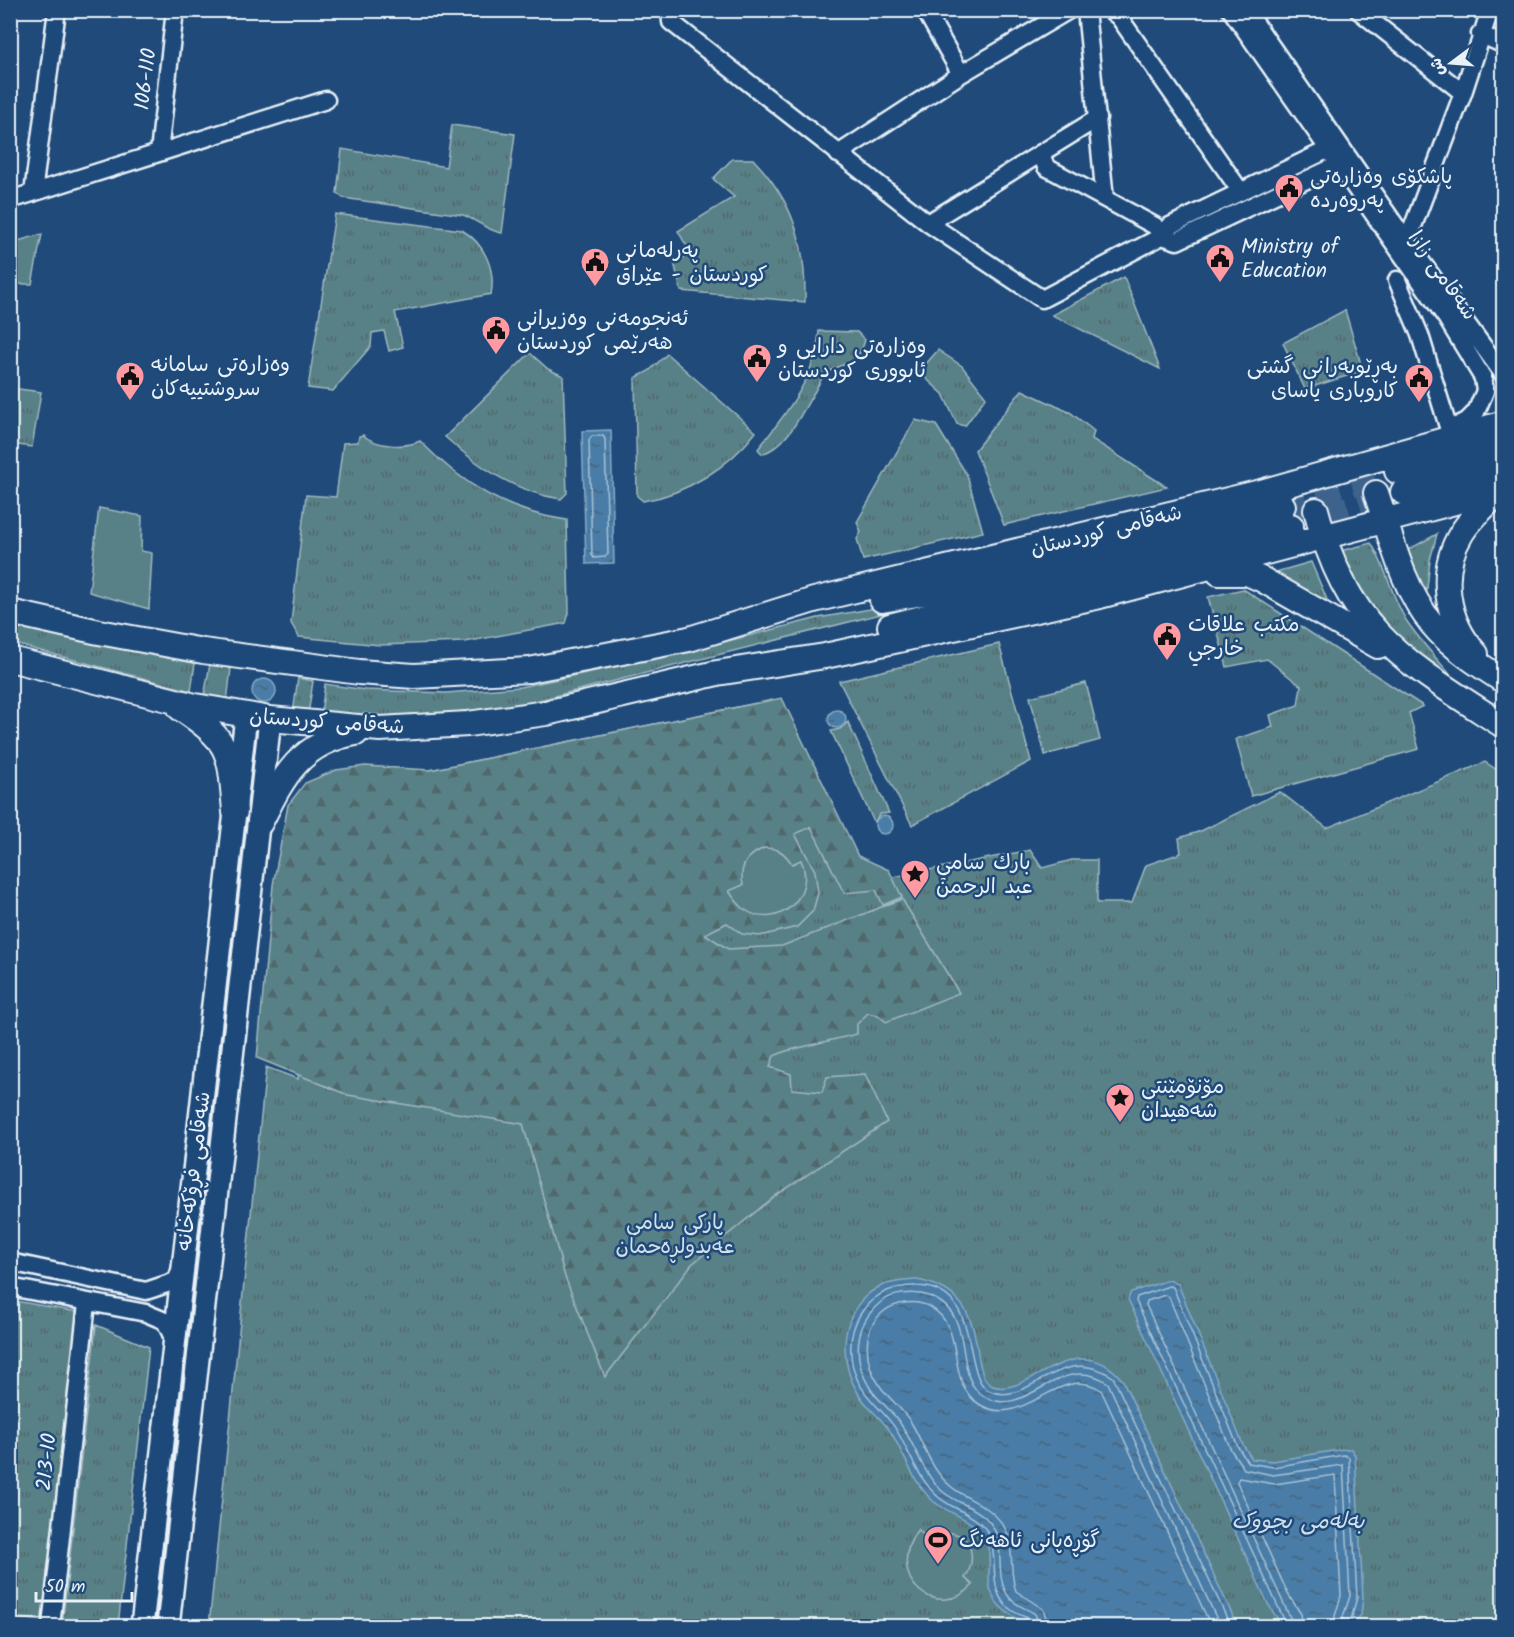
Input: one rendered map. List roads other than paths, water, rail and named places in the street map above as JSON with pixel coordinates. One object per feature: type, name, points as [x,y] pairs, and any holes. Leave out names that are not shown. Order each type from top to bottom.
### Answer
[{"type":"highway","name":"شەقامی کوردستان","points":[[707,634],[814,600],[1261,492],[1503,423]]},
{"type":"highway","points":[[1503,442],[1400,481],[1503,465]]},
{"type":"highway","points":[[1343,532],[1316,510],[1315,500],[1320,485],[1338,471],[1352,471],[1369,480],[1410,587],[1423,612],[1449,642],[1501,679]]},
{"type":"highway","name":"شەقامی کوردستان","points":[[717,673],[825,656],[1192,573],[1502,490]]},
{"type":"highway","points":[[1501,679],[1473,650],[1462,634],[1450,604],[1447,576],[1449,562],[1460,534],[1502,490]]},
{"type":"highway","points":[[1343,532],[1371,521],[1375,512],[1376,494]]},
{"type":"highway","name":"شەقامی کوردستان","points":[[10,612],[99,632],[202,651],[329,669],[414,676],[529,670],[908,594],[988,582],[1170,538],[1287,516],[717,673],[546,713],[468,724],[380,729],[246,716],[10,659]]},
{"type":"highway","points":[[1343,532],[1333,565],[1355,607],[1383,639],[1414,667]]},
{"type":"highway","points":[[1192,573],[1247,573],[1272,584],[1414,667],[1503,726]]},
{"type":"highway","points":[[165,698],[213,730],[226,751],[235,812]]},
{"type":"highway","points":[[260,823],[282,779],[293,765],[310,751],[326,741],[380,729]]},
{"type":"main road","name":"شەقامی فڕۆکەخانە","points":[[142,1626],[246,716]]},
{"type":"main road","name":"شەقامی فڕۆکەخانە","points":[[168,1626],[270,719]]},
{"type":"street","points":[[33,193],[57,10]]},
{"type":"street","name":"106-110","points":[[159,153],[175,10]]},
{"type":"street","points":[[670,10],[671,22],[838,154],[928,223],[1042,299],[1162,236],[1170,226],[1328,150]]},
{"type":"street","points":[[925,10],[962,74]]},
{"type":"street","points":[[838,154],[962,74],[1069,10]]},
{"type":"street","points":[[1086,10],[1105,199]]},
{"type":"street","name":"شەقامی زازا","points":[[1231,10],[1447,319],[1483,378],[1485,391],[1476,412],[1467,421],[1449,430],[1308,470],[1261,492]]},
{"type":"street","name":"شەقامی زازا","points":[[1246,10],[1407,242],[1503,375]]},
{"type":"street","points":[[1358,10],[1463,93]]},
{"type":"street","points":[[1407,242],[1463,93],[1480,34],[1490,10]]},
{"type":"street","points":[[1119,13],[1241,192]]},
{"type":"street","points":[[1480,34],[1503,45]]},
{"type":"street","points":[[10,200],[83,179],[326,100]]},
{"type":"street","points":[[928,223],[1098,118]]},
{"type":"street","points":[[1041,153],[1046,167],[1155,226],[1162,236],[1177,241],[1338,165]]},
{"type":"street","points":[[1397,280],[1420,335],[1449,430]]},
{"type":"street","points":[[10,1262],[153,1291],[176,1281],[182,1266]]},
{"type":"street","points":[[10,1287],[150,1315],[165,1321],[174,1340]]},
{"type":"street","points":[[150,1315],[160,1307],[153,1291]]},
{"type":"street","name":"213-10","points":[[51,1626],[87,1303]]},
{"type":"water","points":[[611,430],[614,563],[586,564],[582,431]]},
{"type":"water","points":[[264,679],[273,682],[276,691],[273,700],[264,703],[255,700],[252,691],[255,682]]},
{"type":"water","points":[[837,710],[843,713],[846,719],[843,725],[837,728],[831,725],[828,719],[831,713]]},
{"type":"water","points":[[884,816],[890,819],[893,825],[890,831],[884,834],[878,831],[875,825],[878,819]]},
{"type":"water","points":[[917,1280],[942,1288],[959,1301],[969,1317],[975,1334],[985,1379],[993,1386],[1007,1387],[1022,1383],[1054,1367],[1071,1361],[1089,1359],[1106,1365],[1123,1381],[1232,1614],[1234,1626],[1033,1626],[1010,1615],[997,1603],[991,1591],[986,1542],[978,1529],[937,1504],[925,1493],[914,1477],[897,1442],[860,1396],[848,1368],[845,1353],[846,1338],[855,1309],[864,1298],[881,1286]]},
{"type":"water","name":"بەلەمی بچووک","points":[[1169,1280],[1178,1284],[1243,1445],[1252,1459],[1273,1461],[1344,1449],[1351,1449],[1355,1455],[1363,1597],[1361,1615],[1356,1621],[1365,1626],[1282,1626],[1268,1604],[1128,1299],[1131,1292]]},
{"type":"tunnel","points":[[1283,506],[1397,471]]},
{"type":"tunnel","points":[[1291,526],[1398,493]]},
{"type":"place","name":"پاشکۆی وەزارەتی پەروەردە","points":[[1289,214]]},
{"type":"place","name":"Ministry of Education","points":[[1220,284]]},
{"type":"place","name":"پەرلەمانی کوردستان - عێراق","points":[[595,288]]},
{"type":"place","name":"ئەنجومەنی وەزیرانی هەرێمی کوردستان","points":[[496,356]]},
{"type":"place","name":"وەزارەتی دارایی و ئابووری کوردستان","points":[[757,384]]},
{"type":"place","name":"وەزارەتی سامانە سروشتییەکان","points":[[130,402]]},
{"type":"place","name":"بەڕێوبەرانی گشتی کاروباری یاسای","points":[[1419,404]]},
{"type":"place","name":"مكتب علاقات خارجي","points":[[1167,662]]},
{"type":"place","name":"بارك سامي عبد الرحمن","points":[[915,900]]},
{"type":"place","name":"مۆنۆمێنتی شەھیدان","points":[[1120,1124]]},
{"type":"place","name":"گۆڕەپانی ئاهەنگ","points":[[938,1566]]},
{"type":"park label","name":"پارکی سامی عەبدولڕەحمان","points":[[675,1234]]}]
